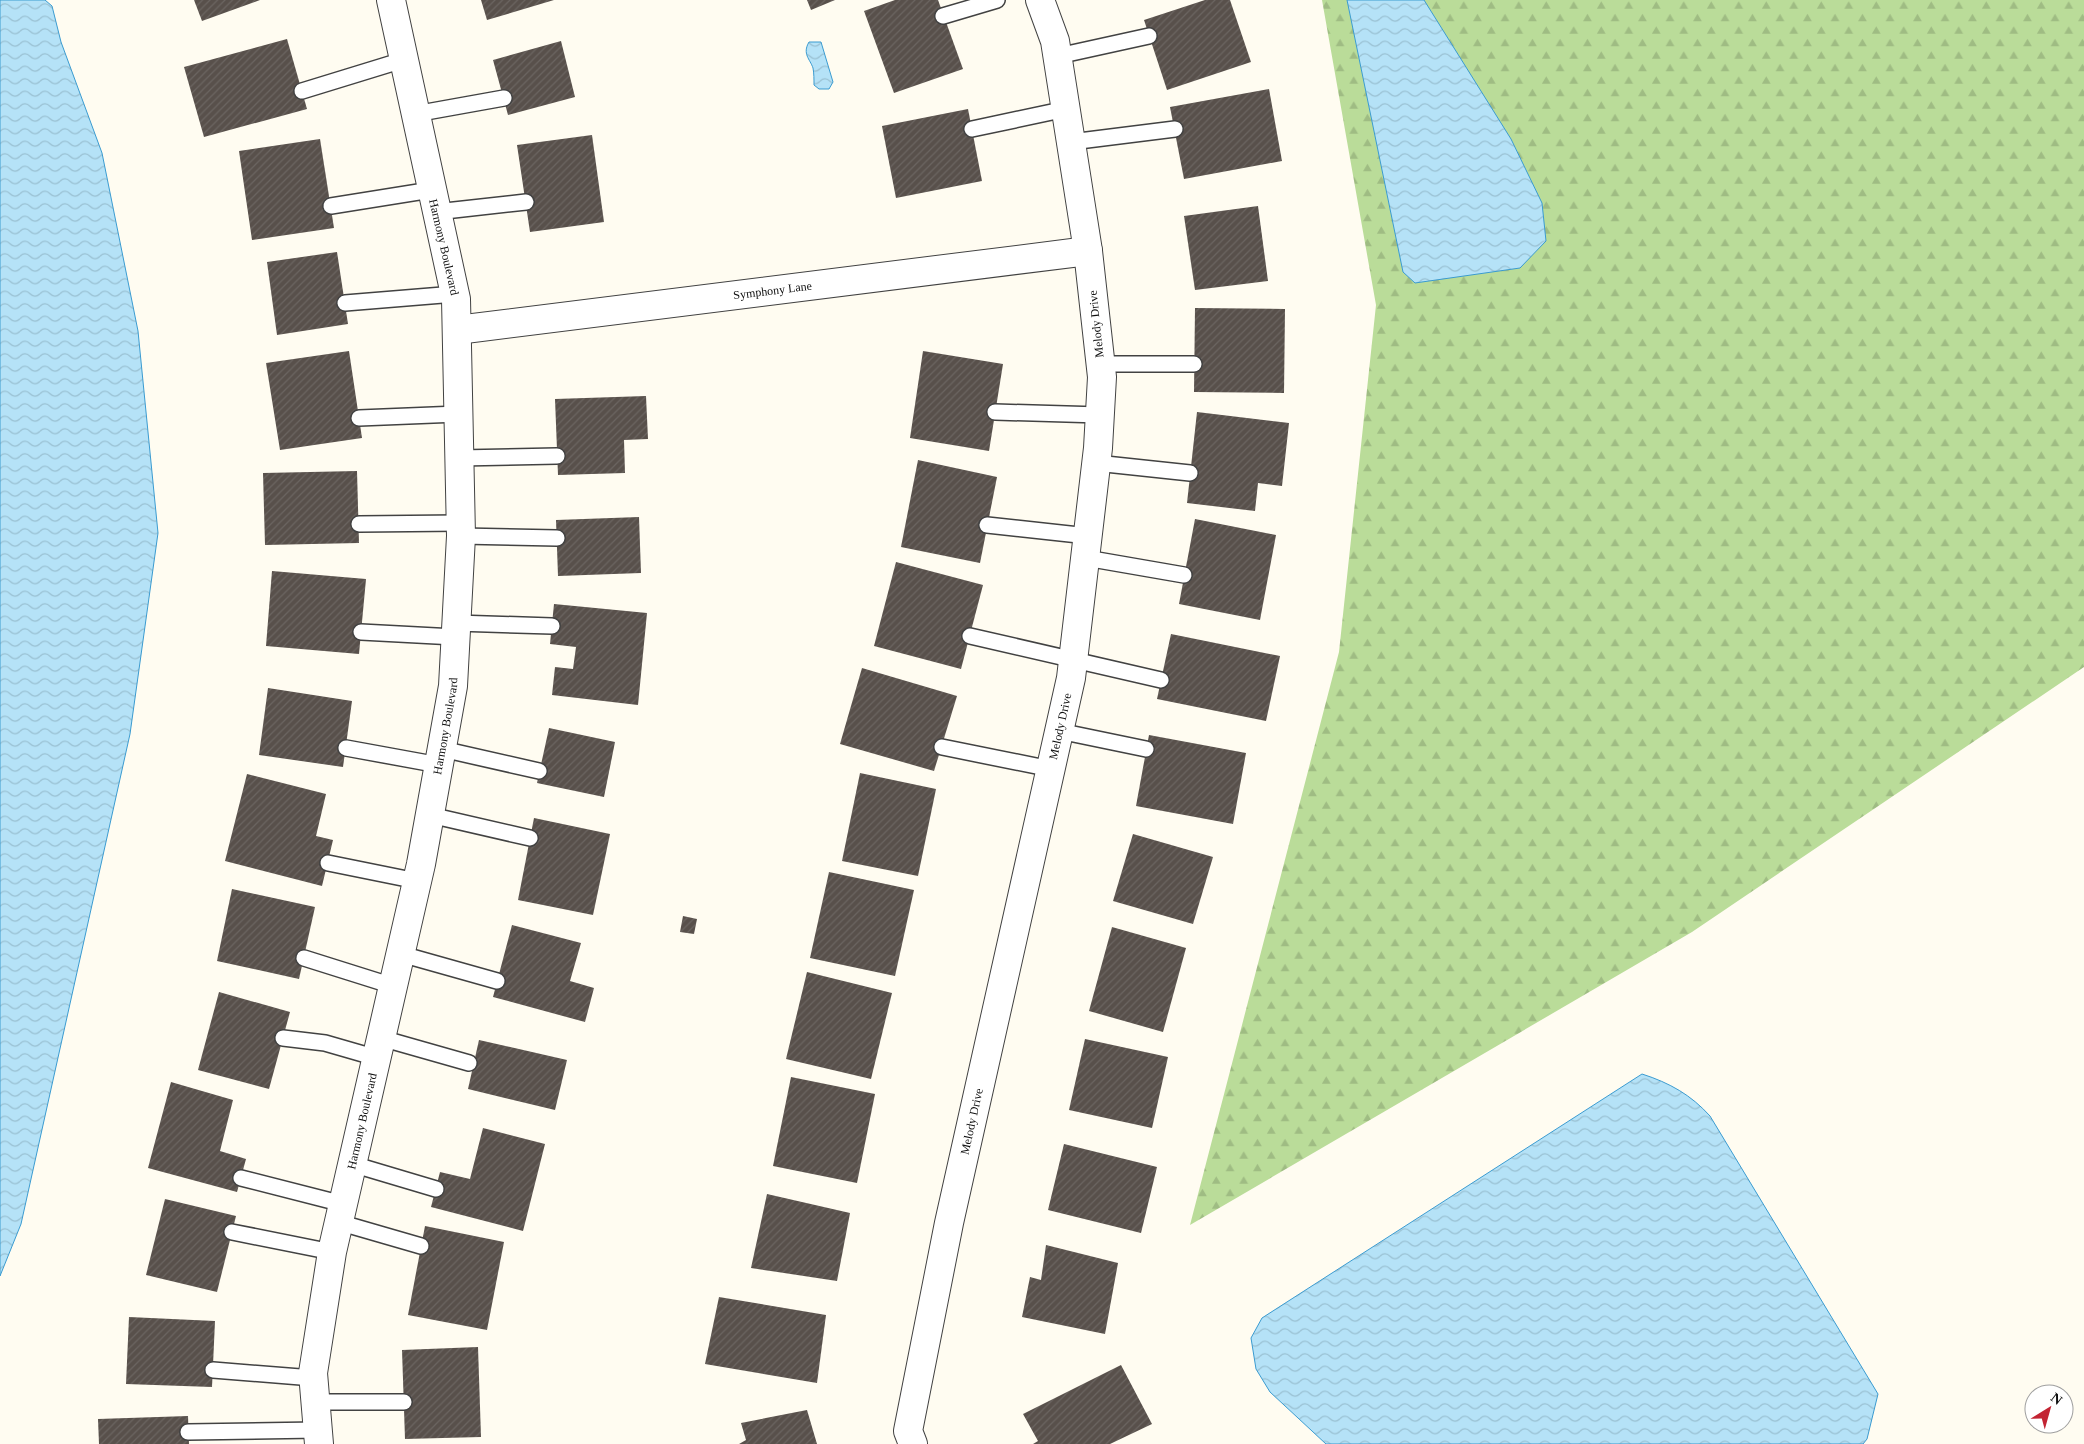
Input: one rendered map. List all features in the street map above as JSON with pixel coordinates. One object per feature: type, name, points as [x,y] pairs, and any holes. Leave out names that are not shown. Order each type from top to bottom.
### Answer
[{"type":"street","name":"Harmony Boulevard","points":[[318,1437],[314,1390],[332,1252],[417,881],[454,686],[460,529],[455,294],[433,201],[391,0]]},
{"type":"street","name":"Melody Drive","points":[[913,1444],[908,1431],[937,1281],[1074,660],[1096,463],[1100,415],[1101,364],[1088,251],[1056,41],[1040,0]]},
{"type":"street","name":"Symphony Lane","points":[[456,330],[1088,251]]},
{"type":"lane","points":[[943,16],[998,0]]},
{"type":"lane","points":[[1058,56],[1149,36]]},
{"type":"lane","points":[[302,91],[403,60]]},
{"type":"lane","points":[[415,114],[504,98]]},
{"type":"lane","points":[[972,129],[1066,109]]},
{"type":"lane","points":[[1071,142],[1175,129]]},
{"type":"lane","points":[[331,206],[433,201],[526,202]]},
{"type":"lane","points":[[345,303],[455,294]]},
{"type":"lane","points":[[1101,364],[1194,364]]},
{"type":"lane","points":[[995,412],[1100,415]]},
{"type":"lane","points":[[359,418],[458,414]]},
{"type":"lane","points":[[459,458],[557,456]]},
{"type":"lane","points":[[1096,463],[1190,473]]},
{"type":"lane","points":[[359,524],[460,529],[556,538]]},
{"type":"lane","points":[[987,525],[1087,547],[1184,575]]},
{"type":"lane","points":[[361,632],[552,626]]},
{"type":"lane","points":[[970,636],[1161,680]]},
{"type":"lane","points":[[1059,731],[1146,749]]},
{"type":"lane","points":[[942,747],[1051,768]]},
{"type":"lane","points":[[346,748],[440,757],[539,771]]},
{"type":"lane","points":[[430,815],[530,838]]},
{"type":"lane","points":[[328,862],[417,881]]},
{"type":"lane","points":[[401,954],[497,981]]},
{"type":"lane","points":[[304,958],[393,986]]},
{"type":"lane","points":[[283,1038],[379,1048],[468,1064]]},
{"type":"lane","points":[[352,1164],[436,1189]]},
{"type":"lane","points":[[241,1178],[340,1213],[421,1246]]},
{"type":"lane","points":[[232,1232],[332,1252]]},
{"type":"lane","points":[[213,1370],[314,1390],[404,1402]]},
{"type":"lane","points":[[188,1432],[318,1437]]},
{"type":"green space","points":[[1322,0],[2084,0],[2084,667],[1692,932],[1190,1225],[1339,652],[1376,305]]},
{"type":"water","points":[[0,0],[45,0],[52,6],[61,42],[102,153],[138,331],[158,533],[130,734],[21,1224],[0,1276]]},
{"type":"water","points":[[1347,0],[1424,0],[1511,139],[1542,203],[1546,241],[1520,268],[1415,283],[1403,272]]},
{"type":"water","points":[[809,42],[821,42],[833,82],[829,89],[819,89],[814,85],[813,68],[806,53]]},
{"type":"water","points":[[1642,1074],[1662,1081],[1679,1090],[1710,1116],[1878,1394],[1867,1439],[1863,1444],[1326,1444],[1270,1392],[1256,1369],[1251,1338],[1262,1318]]},
{"type":"building","points":[[194,0],[260,0],[202,21]]},
{"type":"building","points":[[481,0],[554,0],[487,20]]},
{"type":"building","points":[[807,0],[835,0],[811,10]]},
{"type":"building","points":[[895,0],[938,0],[963,69],[894,93],[864,11]]},
{"type":"building","points":[[1205,0],[1230,0],[1251,62],[1167,90],[1144,20]]},
{"type":"building","points":[[287,39],[307,109],[204,137],[184,67]]},
{"type":"building","points":[[561,41],[575,97],[508,115],[493,60]]},
{"type":"building","points":[[1269,89],[1282,161],[1184,179],[1170,107]]},
{"type":"building","points":[[968,109],[982,181],[896,198],[882,126]]},
{"type":"building","points":[[592,135],[604,222],[530,232],[517,145]]},
{"type":"building","points":[[320,139],[334,228],[252,240],[239,151]]},
{"type":"building","points":[[1258,206],[1268,281],[1195,290],[1184,216]]},
{"type":"building","points":[[337,252],[348,324],[277,335],[267,262]]},
{"type":"building","points":[[1195,308],[1285,309],[1284,393],[1194,392]]},
{"type":"building","points":[[349,351],[362,438],[280,450],[266,363]]},
{"type":"building","points":[[923,351],[1003,364],[989,451],[910,438]]},
{"type":"building","points":[[646,396],[648,439],[624,440],[625,473],[558,475],[555,399]]},
{"type":"building","points":[[1197,412],[1289,423],[1282,486],[1258,483],[1255,511],[1187,503]]},
{"type":"building","points":[[918,460],[997,477],[980,563],[901,547]]},
{"type":"building","points":[[357,471],[359,543],[265,545],[263,473]]},
{"type":"building","points":[[639,517],[641,573],[558,576],[556,520]]},
{"type":"building","points":[[1195,519],[1276,535],[1260,620],[1179,604]]},
{"type":"building","points":[[896,562],[983,585],[961,669],[874,646]]},
{"type":"building","points":[[272,571],[366,579],[359,654],[266,646]]},
{"type":"building","points":[[554,604],[647,613],[638,705],[552,695],[555,667],[573,669],[576,647],[550,644]]},
{"type":"building","points":[[1171,634],[1280,656],[1266,721],[1157,699]]},
{"type":"building","points":[[862,668],[957,696],[934,771],[840,744]]},
{"type":"building","points":[[268,688],[352,701],[343,767],[259,755]]},
{"type":"building","points":[[549,728],[615,742],[604,797],[537,783]]},
{"type":"building","points":[[1149,735],[1246,753],[1233,824],[1136,806]]},
{"type":"building","points":[[860,773],[936,789],[918,876],[842,861]]},
{"type":"building","points":[[247,774],[326,794],[316,836],[333,840],[322,886],[225,861]]},
{"type":"building","points":[[534,818],[610,834],[593,915],[518,900]]},
{"type":"building","points":[[1133,834],[1213,857],[1193,924],[1113,901]]},
{"type":"building","points":[[829,872],[914,890],[895,976],[810,958]]},
{"type":"building","points":[[232,889],[315,907],[299,979],[217,961]]},
{"type":"building","points":[[683,916],[697,919],[694,934],[680,932]]},
{"type":"building","points":[[512,925],[581,943],[570,981],[594,988],[585,1022],[493,997]]},
{"type":"building","points":[[1112,927],[1186,948],[1163,1032],[1089,1011]]},
{"type":"building","points":[[807,972],[892,993],[871,1079],[786,1059]]},
{"type":"building","points":[[219,992],[290,1012],[269,1089],[198,1070]]},
{"type":"building","points":[[1085,1039],[1168,1057],[1152,1128],[1069,1110]]},
{"type":"building","points":[[479,1040],[567,1060],[555,1110],[468,1089]]},
{"type":"building","points":[[791,1077],[875,1094],[857,1183],[773,1166]]},
{"type":"building","points":[[171,1082],[233,1100],[220,1151],[246,1159],[237,1192],[148,1168]]},
{"type":"building","points":[[483,1128],[545,1144],[523,1231],[431,1207],[440,1172],[470,1179]]},
{"type":"building","points":[[1064,1144],[1157,1167],[1141,1233],[1048,1210]]},
{"type":"building","points":[[767,1194],[850,1213],[837,1281],[751,1268]]},
{"type":"building","points":[[165,1199],[236,1216],[217,1292],[146,1275]]},
{"type":"building","points":[[425,1226],[504,1242],[487,1330],[408,1315]]},
{"type":"building","points":[[1046,1245],[1118,1263],[1105,1334],[1022,1317],[1030,1277],[1041,1280]]},
{"type":"building","points":[[719,1297],[826,1315],[817,1383],[705,1364]]},
{"type":"building","points":[[129,1317],[215,1321],[212,1387],[126,1384]]},
{"type":"building","points":[[478,1347],[481,1437],[405,1439],[402,1350]]},
{"type":"building","points":[[1121,1365],[1152,1424],[1110,1444],[1033,1444],[1038,1441],[1023,1414]]},
{"type":"building","points":[[807,1410],[817,1444],[739,1444],[746,1440],[741,1423]]},
{"type":"building","points":[[188,1416],[189,1444],[99,1444],[98,1419]]}]
